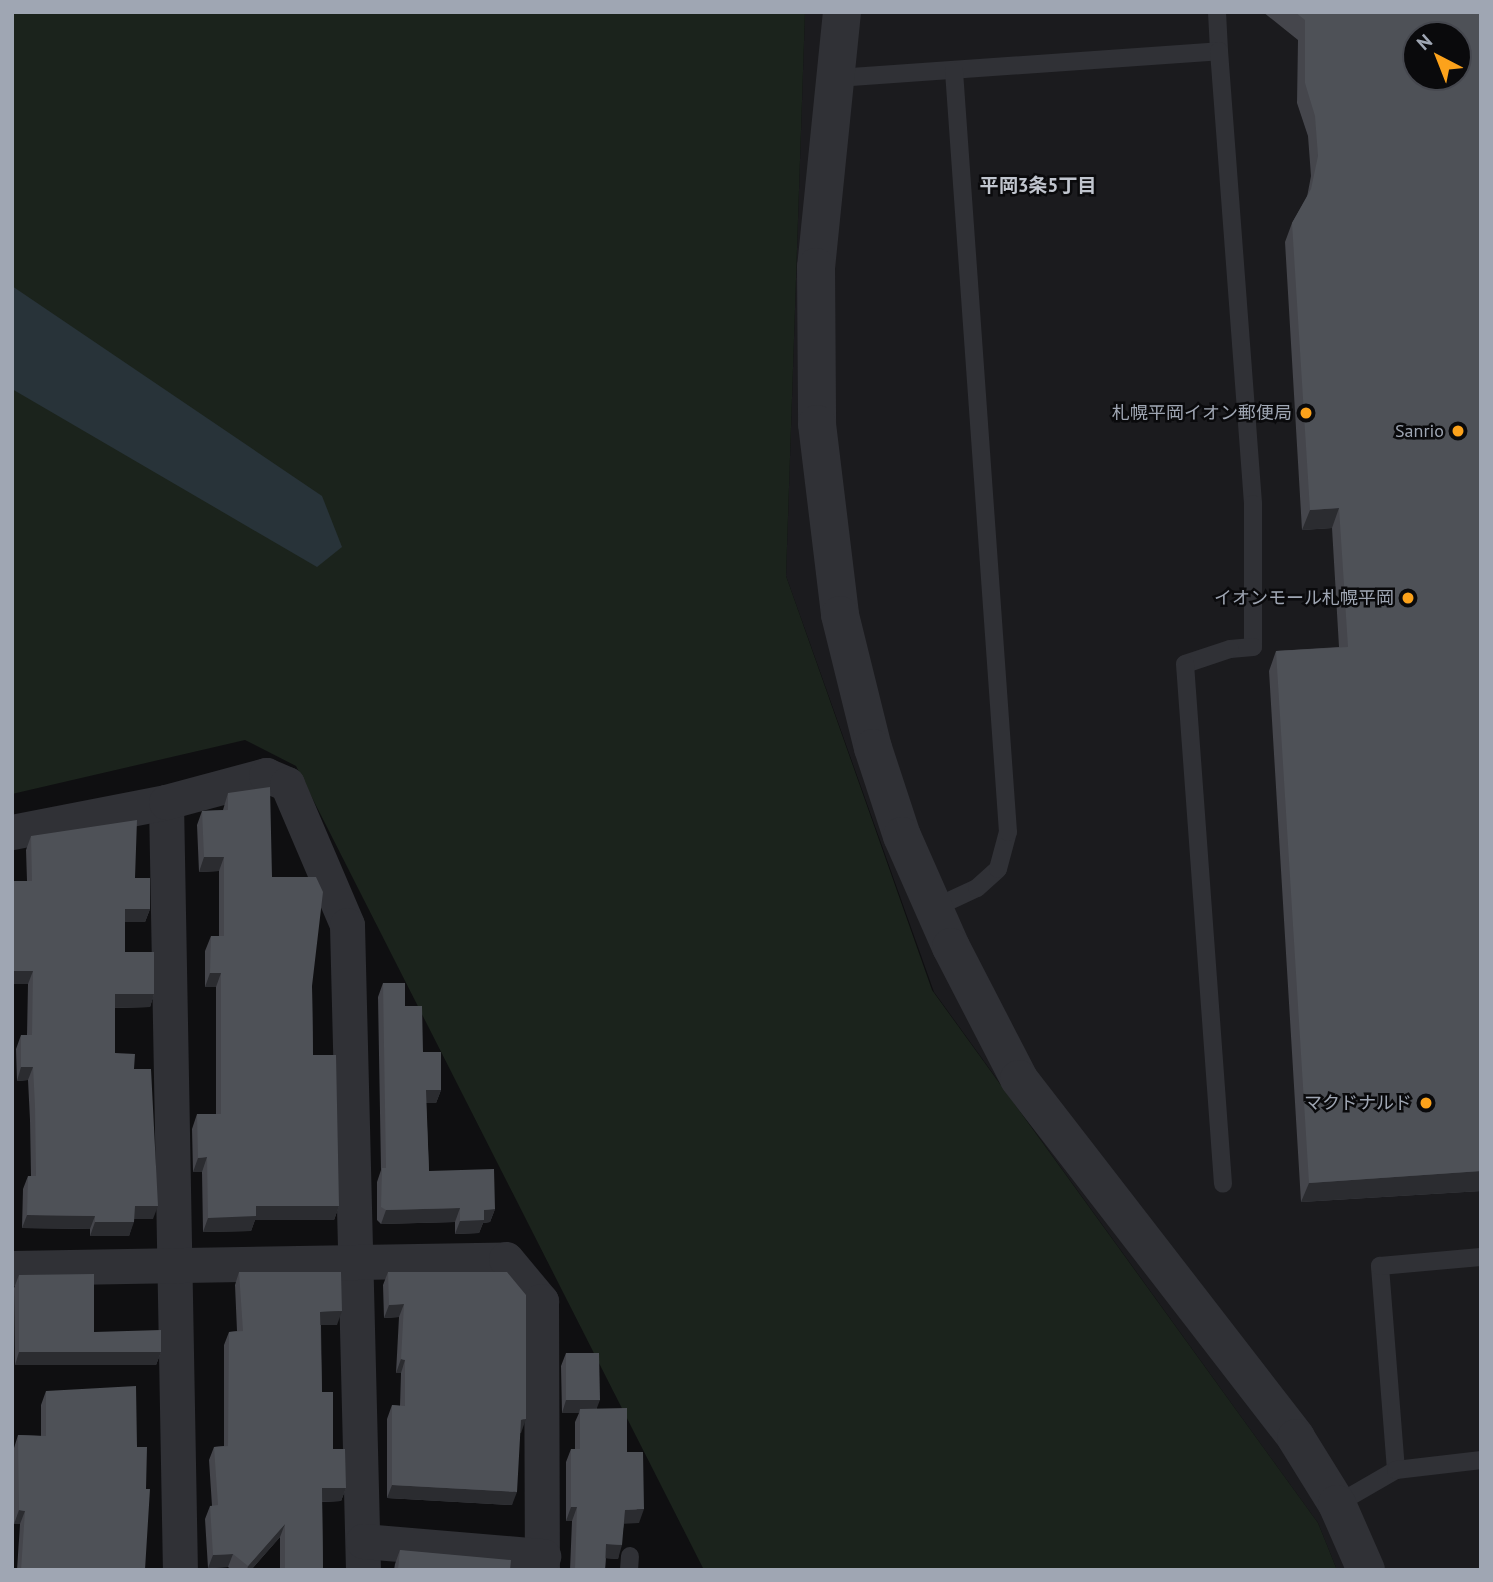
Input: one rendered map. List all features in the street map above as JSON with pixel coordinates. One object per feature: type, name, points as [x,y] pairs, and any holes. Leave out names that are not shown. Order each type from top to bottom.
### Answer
[{"type":"street","points":[[842,12],[838,78],[816,267],[817,424],[822,493],[840,615],[873,748],[902,836],[933,908],[1019,1079],[1296,1438],[1337,1504],[1366,1570]]},
{"type":"street","points":[[12,832],[166,802],[266,775],[287,784],[347,925],[356,1261],[363,1555],[543,1563],[541,1301],[506,1259],[356,1261],[175,1266],[12,1268]]},
{"type":"street","points":[[166,802],[180,1570]]},
{"type":"lane","points":[[1217,12],[1253,504],[1253,648],[1230,649],[1185,664],[1223,1184]]},
{"type":"lane","points":[[838,78],[1219,51]]},
{"type":"lane","points":[[933,908],[977,888],[998,869],[1009,832],[954,71]]},
{"type":"lane","points":[[1396,1470],[1380,1266],[1481,1257]]},
{"type":"lane","points":[[1337,1504],[1396,1470],[1423,1463],[1481,1460]]},
{"type":"shaded area","points":[[12,12],[805,12],[786,576],[932,990],[1318,1523],[1337,1570],[704,1570],[296,766],[245,740],[12,794]]},
{"type":"shaded area","points":[[805,12],[1481,12],[1481,1570],[1337,1570],[1318,1523],[934,992],[786,576]]},
{"type":"shaded area","points":[[12,286],[322,496],[342,547],[317,567],[12,389]]},
{"type":"building","name":"イオンモール札幌平岡","points":[[1295,12],[1481,12],[1481,1171],[1309,1183],[1276,651],[1348,647],[1339,508],[1310,510],[1292,223],[1311,189],[1318,156],[1315,116],[1305,83],[1305,20]]},
{"type":"building","points":[[270,787],[272,877],[316,877],[323,892],[312,986],[313,1055],[336,1055],[339,1206],[256,1206],[256,1216],[208,1218],[207,1157],[198,1158],[197,1114],[221,1114],[221,973],[210,973],[211,936],[224,936],[224,857],[204,857],[202,811],[228,810],[228,793]]},
{"type":"building","points":[[137,820],[135,878],[150,878],[150,909],[125,909],[125,952],[154,952],[154,994],[115,994],[115,1053],[135,1054],[134,1069],[151,1069],[158,1206],[135,1206],[134,1222],[95,1222],[95,1216],[27,1215],[28,1176],[36,1176],[35,1106],[33,1067],[21,1067],[21,1035],[32,1035],[33,971],[12,971],[14,881],[32,881],[31,836]]},
{"type":"building","points":[[383,983],[405,983],[405,1006],[422,1006],[423,1052],[441,1052],[441,1090],[426,1090],[429,1171],[494,1169],[495,1209],[484,1210],[484,1220],[460,1221],[460,1208],[386,1210],[381,1207],[382,1168],[386,1168]]},
{"type":"building","points":[[239,1272],[341,1272],[342,1311],[320,1312],[322,1392],[333,1392],[333,1449],[345,1449],[346,1488],[322,1488],[323,1570],[285,1570],[285,1524],[248,1566],[233,1554],[213,1555],[210,1506],[218,1505],[214,1447],[228,1446],[229,1332],[243,1331]]},
{"type":"building","points":[[388,1272],[507,1272],[526,1295],[526,1419],[521,1420],[517,1492],[392,1485],[392,1405],[405,1406],[405,1360],[401,1359],[404,1304],[389,1305]]},
{"type":"building","points":[[94,1274],[94,1332],[161,1330],[161,1352],[19,1352],[19,1275]]},
{"type":"building","points":[[566,1353],[599,1353],[600,1400],[566,1400]]},
{"type":"building","points":[[136,1386],[137,1447],[147,1447],[146,1489],[150,1489],[145,1570],[21,1570],[25,1511],[19,1510],[18,1435],[46,1436],[46,1391]]},
{"type":"building","points":[[627,1408],[627,1452],[643,1452],[644,1509],[625,1510],[622,1545],[606,1544],[605,1570],[575,1570],[577,1507],[571,1507],[571,1449],[580,1449],[580,1409]]},
{"type":"building","points":[[400,1550],[511,1560],[510,1570],[398,1570]]},
{"type":"place","name":"札幌平岡イオン郵便局","points":[[1306,413]]},
{"type":"place","name":"Sanrio","points":[[1458,431]]},
{"type":"place","name":"イオンモール札幌平岡","points":[[1408,598]]},
{"type":"place","name":"マクドナルド","points":[[1426,1103]]},
{"type":"district","name":"平岡3条5丁目","points":[[1038,186]]}]
